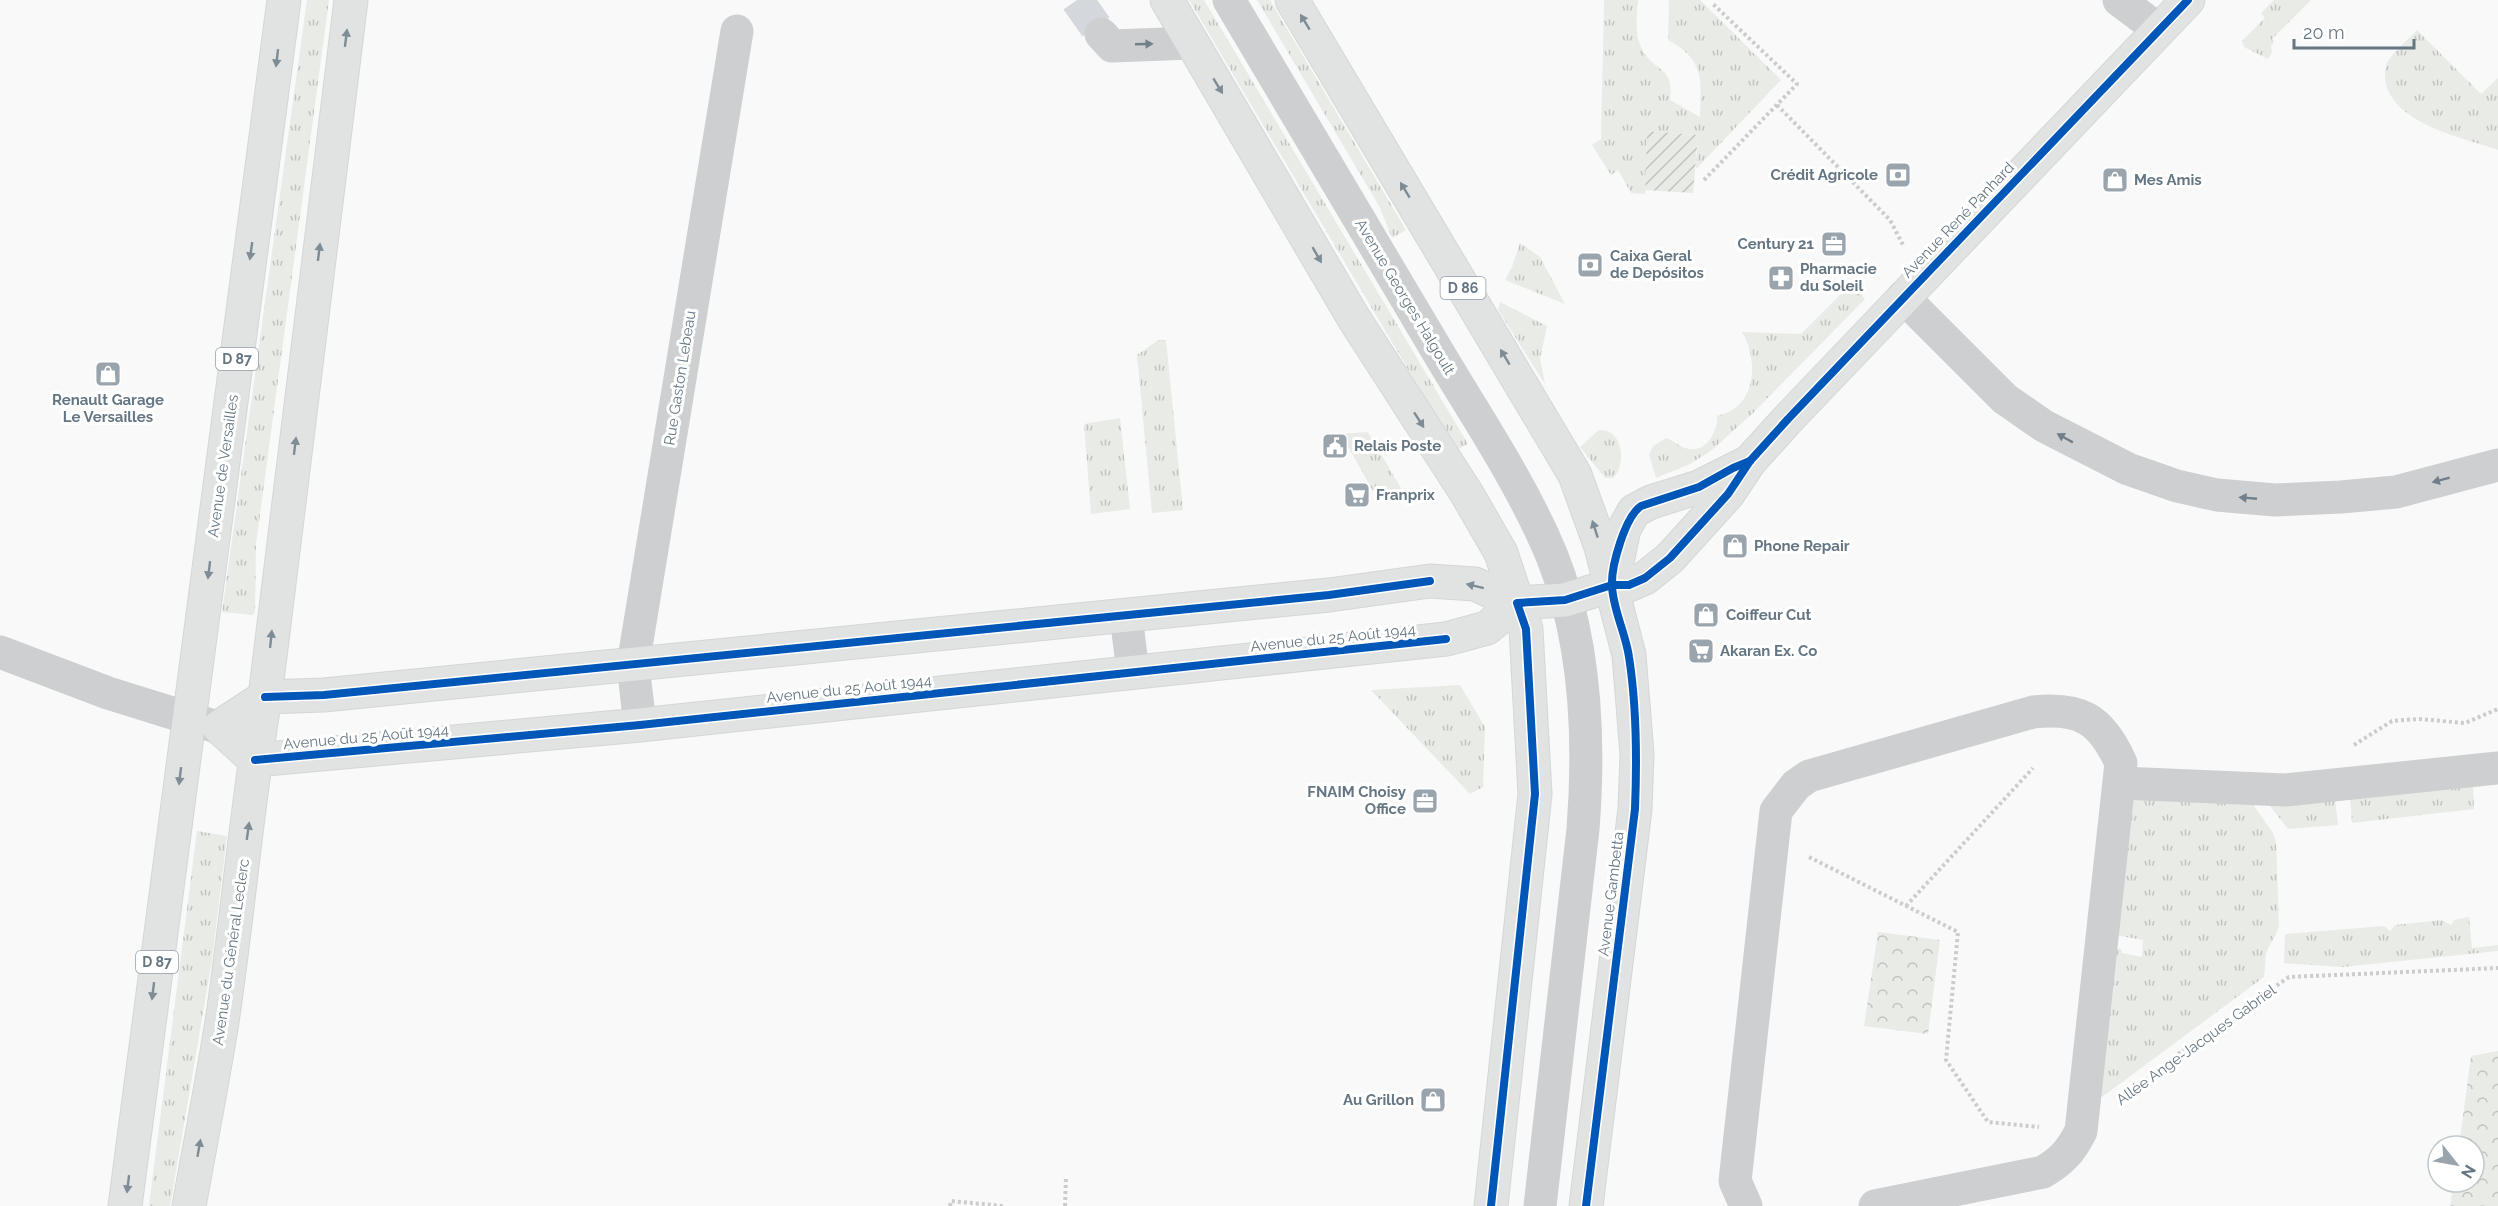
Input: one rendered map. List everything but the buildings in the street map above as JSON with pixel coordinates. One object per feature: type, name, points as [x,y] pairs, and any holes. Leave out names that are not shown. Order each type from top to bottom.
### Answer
[{"type":"main road","name":"Avenue de Versailles","points":[[188,718],[284,0]]},
{"type":"main road","points":[[265,697],[351,0]]},
{"type":"main road","points":[[1167,0],[1353,317],[1467,494],[1501,553],[1526,629],[1535,794],[1491,1206]]},
{"type":"main road","name":"D 86","points":[[1292,0],[1575,475],[1612,585]]},
{"type":"main road","name":"Avenue René Panhard","points":[[1518,603],[1565,600],[1612,585],[1629,585],[1659,567],[1728,494],[1750,461],[1903,297],[2159,30],[2183,1]]},
{"type":"main road","name":"Avenue René Panhard","points":[[1612,585],[1624,529],[1634,511],[1651,502],[1699,487],[1750,461]]},
{"type":"main road","points":[[255,760],[219,727],[265,697],[324,695],[1126,616],[1329,595],[1430,581],[1475,584],[1518,603]]},
{"type":"main road","name":"Avenue Gambetta","points":[[1586,1206],[1635,809],[1636,728],[1629,656],[1612,585]]},
{"type":"main road","name":"Avenue du 25 Août 1944","points":[[255,760],[640,725],[1446,639],[1486,628],[1518,603]]},
{"type":"main road","name":"Avenue du Général Leclerc","points":[[189,1206],[221,1023],[265,697]]},
{"type":"main road","name":"D 87","points":[[125,1206],[188,718]]},
{"type":"street","name":"Avenue Georges Halgoult","points":[[1229,0],[1508,470],[1552,556],[1565,600]]},
{"type":"street","points":[[2119,0],[2159,30]]},
{"type":"street","name":"Rue Gaston Lebeau","points":[[640,725],[633,665],[737,31]]},
{"type":"street","points":[[1101,34],[1112,45],[1192,43]]},
{"type":"street","points":[[1903,297],[2006,399],[2044,426],[2128,469],[2177,486],[2217,495],[2275,500],[2341,497],[2396,492],[2498,465]]},
{"type":"street","points":[[1540,1206],[1583,829],[1587,775],[1579,666],[1565,600]]},
{"type":"street","points":[[1126,616],[1133,672]]},
{"type":"street","points":[[0,652],[108,693],[219,727]]},
{"type":"street","points":[[1746,1206],[1735,1181],[1776,811],[1796,785],[1809,776],[2034,712],[2060,709],[2081,714],[2099,728],[2114,746],[2121,763],[2121,783],[2081,1131],[2071,1150],[2061,1161],[2043,1172],[1875,1206]]},
{"type":"street","points":[[2121,783],[2285,790],[2498,768]]},
{"type":"path","points":[[1704,180],[1797,84],[1712,3]]},
{"type":"path","points":[[1777,105],[1890,220],[1909,256],[1926,273]]},
{"type":"path","points":[[2338,785],[2337,766],[2359,740],[2392,721],[2418,718],[2466,723],[2498,709]]},
{"type":"path","points":[[1906,906],[2033,768]]},
{"type":"path","points":[[1773,839],[1959,932],[1946,1060],[1988,1122],[2081,1131]]},
{"type":"path","points":[[1065,1206],[1066,1177]]},
{"type":"path","points":[[950,1206],[951,1201],[1003,1206]]},
{"type":"green space","points":[[307,0],[329,0],[256,544],[255,612],[253,615],[222,612]]},
{"type":"green space","points":[[1189,0],[1204,0],[1468,444],[1456,450]]},
{"type":"green space","points":[[1257,0],[1270,0],[1406,230],[1392,238],[1379,206]]},
{"type":"green space","points":[[1604,0],[1638,0],[1637,29],[1641,47],[1646,56],[1666,74],[1669,80],[1670,100],[1700,117],[1700,81],[1695,63],[1680,47],[1668,40],[1669,0],[1700,0],[1781,80],[1696,169],[1698,135],[1647,131],[1645,194],[1631,193],[1618,170],[1611,175],[1592,145],[1601,139]]},
{"type":"green space","points":[[2274,0],[2311,0],[2272,39],[2274,42],[2271,46],[2272,53],[2268,59],[2244,47],[2242,41],[2265,18],[2261,13]]},
{"type":"green space","points":[[2417,30],[2481,94],[2498,78],[2498,150],[2448,134],[2414,118],[2400,107],[2390,94],[2385,79],[2387,63]]},
{"type":"green space","points":[[1647,131],[1698,135],[1693,193],[1645,190]]},
{"type":"green space","points":[[1520,243],[1540,257],[1565,304],[1505,280]]},
{"type":"green space","points":[[1851,284],[1865,299],[1753,413],[1712,450],[1690,464],[1656,478],[1649,455],[1653,446],[1666,438],[1686,448],[1701,447],[1713,434],[1717,416],[1740,404],[1747,394],[1751,382],[1751,356],[1742,332],[1801,334]]},
{"type":"green space","points":[[1500,302],[1547,326],[1540,359],[1545,384],[1498,310]]},
{"type":"green space","points":[[1158,340],[1166,340],[1183,510],[1152,513],[1137,355]]},
{"type":"green space","points":[[1120,418],[1130,509],[1091,514],[1084,424]]},
{"type":"green space","points":[[1599,430],[1607,431],[1618,441],[1620,465],[1613,478],[1605,478],[1580,447]]},
{"type":"green space","points":[[1368,432],[1404,493],[1373,491],[1341,434]]},
{"type":"green space","points":[[1460,685],[1485,727],[1483,787],[1470,794],[1371,690]]},
{"type":"green space","points":[[2473,786],[2474,809],[2352,823],[2350,797]]},
{"type":"green space","points":[[2132,791],[2252,803],[2273,833],[2276,842],[2279,927],[2266,953],[2264,977],[2102,1097],[2097,1097],[2116,948],[2121,949],[2122,953],[2142,957],[2143,940],[2116,935]]},
{"type":"green space","points":[[2259,792],[2335,799],[2338,825],[2288,829]]},
{"type":"green space","points":[[197,831],[227,836],[212,960],[170,1206],[149,1206]]},
{"type":"green space","points":[[2469,917],[2472,948],[2498,945],[2498,951],[2342,967],[2284,963],[2285,934],[2384,926],[2390,931],[2395,925],[2442,920],[2451,925],[2454,920]]},
{"type":"green space","points":[[1878,932],[1940,940],[1928,1034],[1864,1026]]},
{"type":"green space","points":[[2498,1051],[2498,1206],[2450,1206],[2452,1194],[2486,1194],[2486,1134],[2461,1134],[2471,1056]]},
{"type":"tunnel","points":[[1077,0],[1101,34]]},
{"type":"cycle path","points":[[1491,1206],[1535,794],[1526,629],[1517,603],[1565,600],[1612,585],[1629,585],[1645,578],[1670,558],[1728,494],[1750,461],[1788,419],[2188,0]]},
{"type":"cycle path","points":[[1586,1206],[1635,809],[1634,695],[1627,648],[1613,595],[1614,567],[1625,531],[1635,512],[1641,506],[1699,487],[1750,461]]},
{"type":"cycle path","points":[[265,697],[324,695],[1329,595],[1430,581]]},
{"type":"cycle path","points":[[255,760],[640,725],[1446,639]]},
{"type":"place","name":"Crédit Agricole","points":[[1898,175]]},
{"type":"place","name":"Mes Amis","points":[[2115,180]]},
{"type":"place","name":"Century 21","points":[[1834,244]]},
{"type":"place","name":"Caixa Geral de Depósitos","points":[[1590,265]]},
{"type":"place","name":"Pharmacie du Soleil","points":[[1781,278]]},
{"type":"place","name":"Renault Garage Le Versailles","points":[[108,374]]},
{"type":"place","name":"Relais Poste","points":[[1335,446]]},
{"type":"place","name":"Franprix","points":[[1357,495]]},
{"type":"place","name":"Phone Repair","points":[[1735,546]]},
{"type":"place","name":"Coiffeur Cut","points":[[1706,615]]},
{"type":"place","name":"Akaran Ex. Co","points":[[1701,651]]},
{"type":"place","name":"FNAIM Choisy Office","points":[[1425,801]]},
{"type":"place","name":"Au Grillon","points":[[1433,1100]]}]
